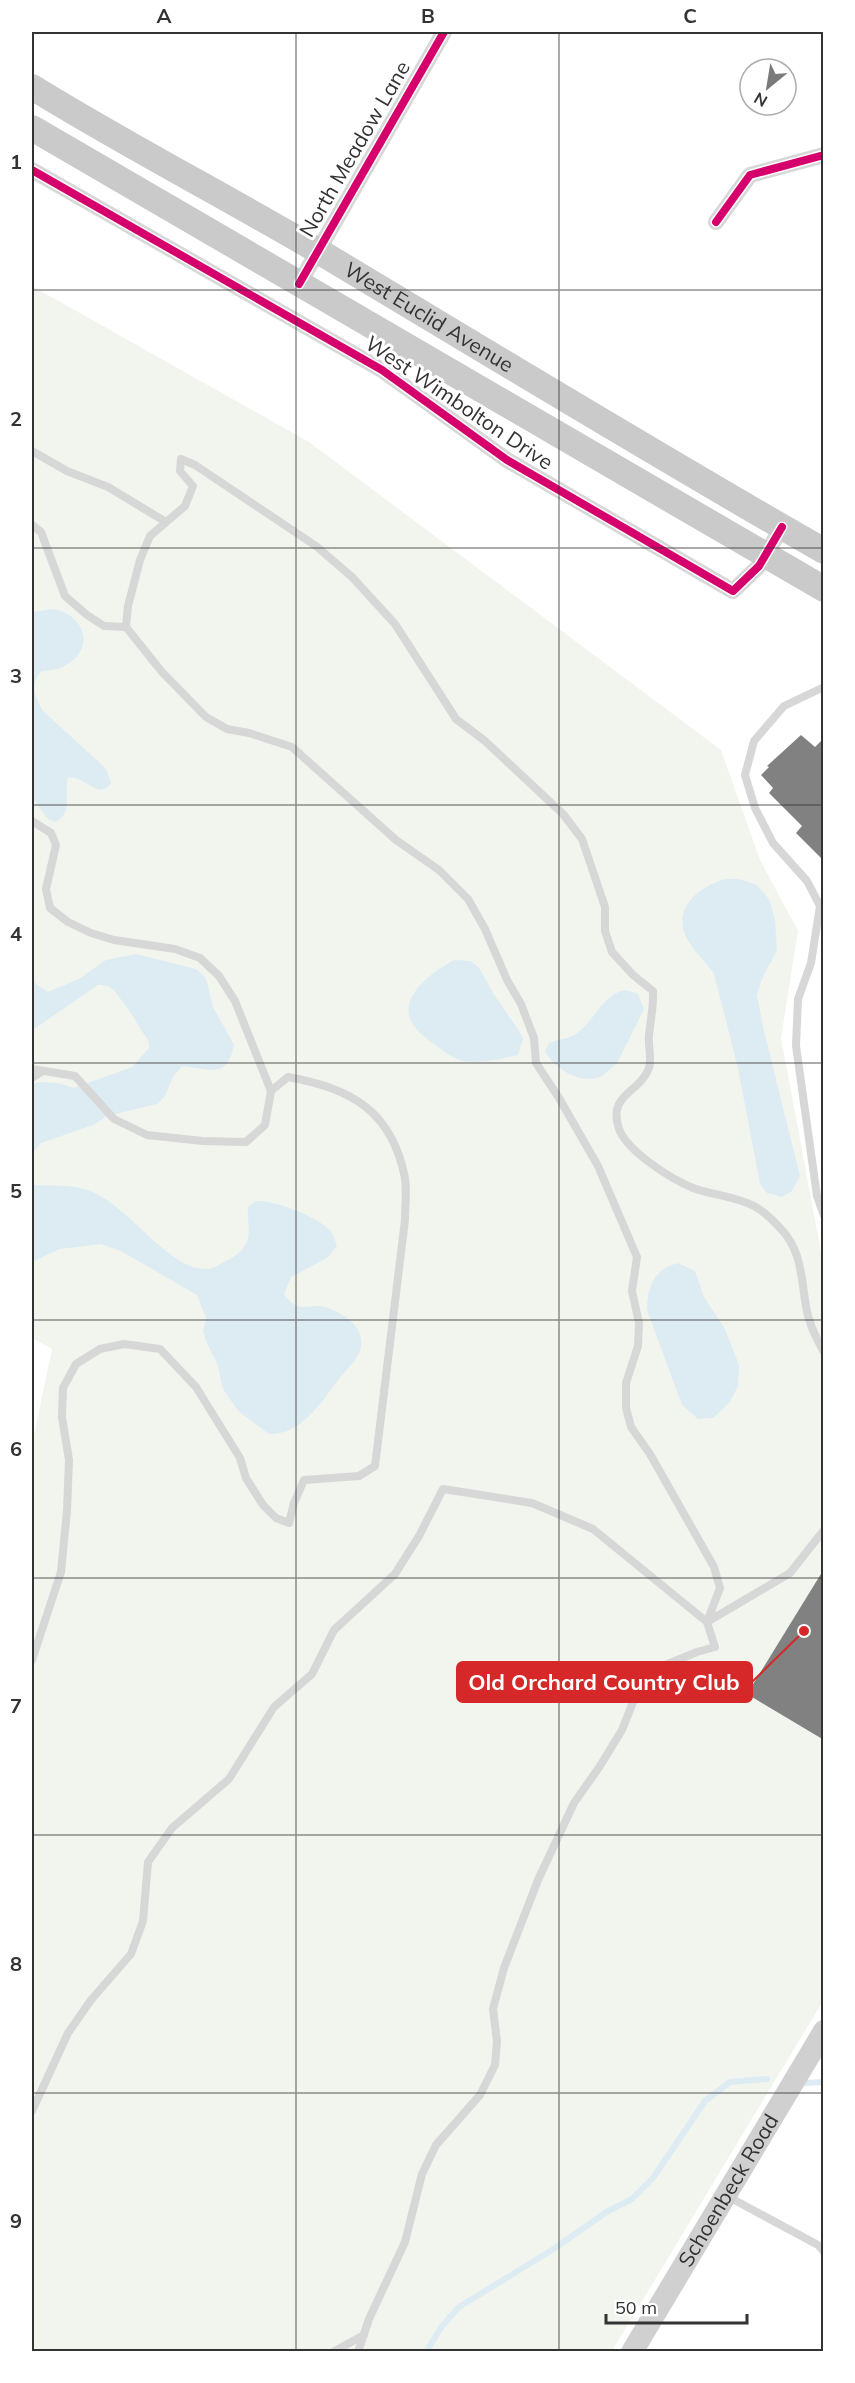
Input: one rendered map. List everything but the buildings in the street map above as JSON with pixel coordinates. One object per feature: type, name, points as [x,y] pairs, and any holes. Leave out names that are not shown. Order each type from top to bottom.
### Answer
[{"type":"main road","name":"West Euclid Avenue","points":[[32,87],[105,133],[317,251],[823,551]]},
{"type":"main road","name":"West Euclid Avenue","points":[[32,128],[824,589]]},
{"type":"main road","name":"Schoenbeck Road","points":[[632,2352],[824,2031]]},
{"type":"street","name":"North Meadow Lane","points":[[299,284],[444,32]]},
{"type":"street","points":[[716,222],[750,175],[824,155]]},
{"type":"street","name":"West Wimbolton Drive","points":[[32,170],[382,370],[507,460],[734,591],[759,566],[782,528]]},
{"type":"lane","points":[[32,451],[67,471],[108,487],[166,522]]},
{"type":"lane","points":[[707,1622],[720,1588],[714,1567],[650,1454],[630,1427],[626,1408],[626,1383],[638,1346],[639,1323],[632,1291],[637,1257],[597,1166],[559,1098],[536,1063],[534,1038],[521,1004],[468,899],[439,870],[396,840],[292,747],[249,733],[227,729],[206,717],[162,672],[126,627],[128,606],[140,560],[150,536],[185,506],[193,486],[180,471],[181,459],[195,465],[316,546],[352,577],[394,624],[456,719],[485,741],[563,814],[582,839],[605,907],[605,931],[612,952],[633,975],[653,991],[654,1010],[648,1038],[649,1068],[616,1109],[620,1130],[632,1147],[673,1178],[693,1188],[752,1204],[767,1214],[784,1232],[801,1266],[806,1308],[815,1335],[824,1352]]},
{"type":"lane","points":[[32,525],[41,531],[65,596],[104,626],[126,627]]},
{"type":"lane","points":[[824,687],[784,706],[754,741],[746,776],[755,808],[773,843],[807,881],[820,906],[811,963],[798,999],[796,1046],[817,1196],[824,1216]]},
{"type":"lane","points":[[32,821],[51,833],[56,844],[46,889],[50,908],[68,922],[91,933],[114,940],[175,949],[200,958],[219,976],[235,1001],[271,1091],[265,1125],[246,1142],[204,1141],[147,1135],[114,1119],[75,1076],[32,1069]]},
{"type":"lane","points":[[32,1078],[43,1071]]},
{"type":"lane","points":[[32,1660],[61,1572],[69,1460],[62,1417],[63,1388],[76,1364],[100,1348],[124,1344],[160,1348],[196,1387],[240,1458],[246,1478],[263,1505],[276,1518],[289,1523],[294,1503],[304,1480],[359,1476],[375,1466],[405,1220],[405,1179],[394,1145],[373,1111],[345,1092],[308,1080],[288,1077],[271,1091]]},
{"type":"lane","points":[[32,2111],[68,2034],[91,2000],[131,1954],[143,1921],[148,1863],[172,1828],[229,1779],[274,1707],[312,1674],[333,1630],[395,1574],[419,1536],[443,1489],[532,1503],[593,1529],[707,1622],[715,1647],[658,1668],[641,1682],[622,1730],[574,1803],[538,1880],[504,1968],[493,2009],[497,2042],[495,2066],[480,2095],[436,2145],[422,2174],[405,2242],[358,2352]]},
{"type":"lane","points":[[707,1622],[790,1573],[824,1530]]},
{"type":"lane","points":[[724,2195],[818,2245],[824,2252]]},
{"type":"lane","points":[[333,2352],[364,2335]]},
{"type":"shaded area","points":[[32,286],[309,442],[721,750],[760,860],[798,931],[781,1038],[824,1268],[823,2001],[612,2351],[32,2351],[32,1445],[52,1349],[32,1338]]},
{"type":"shaded area","points":[[54,609],[66,613],[81,627],[83,645],[79,654],[71,662],[58,669],[42,671],[34,685],[36,695],[43,711],[101,764],[107,771],[111,783],[101,790],[80,780],[68,778],[66,808],[61,818],[55,822],[47,818],[32,797],[32,612]]},
{"type":"shaded area","points":[[725,879],[739,879],[757,885],[769,899],[775,920],[777,950],[761,981],[757,996],[800,1176],[792,1191],[782,1197],[767,1193],[760,1184],[738,1068],[714,974],[691,945],[682,922],[688,903],[695,895]]},
{"type":"shaded area","points":[[136,954],[196,969],[206,978],[213,1007],[234,1045],[231,1056],[226,1064],[215,1070],[182,1066],[174,1075],[164,1097],[157,1104],[107,1116],[93,1125],[41,1143],[32,1153],[32,1084],[58,1083],[74,1088],[132,1067],[149,1048],[149,1042],[122,1000],[104,985],[98,985],[34,1029],[32,1028],[32,981],[48,992],[79,979],[106,960]]},
{"type":"shaded area","points":[[454,960],[471,961],[480,969],[493,993],[521,1034],[523,1039],[518,1055],[484,1061],[463,1061],[442,1050],[414,1026],[409,1013],[414,994],[428,977]]},
{"type":"shaded area","points":[[626,990],[638,994],[644,1009],[617,1063],[602,1076],[586,1079],[569,1074],[554,1063],[545,1051],[549,1043],[580,1031],[604,1003],[618,992]]},
{"type":"shaded area","points":[[32,1185],[68,1186],[90,1191],[119,1209],[177,1259],[206,1269],[229,1259],[245,1246],[249,1235],[248,1207],[256,1201],[274,1203],[307,1215],[331,1232],[337,1246],[327,1258],[291,1277],[284,1294],[298,1306],[325,1307],[350,1320],[361,1336],[359,1353],[310,1416],[291,1429],[269,1434],[238,1411],[223,1389],[217,1363],[203,1331],[206,1318],[197,1295],[121,1251],[101,1244],[60,1249],[32,1262]]},
{"type":"shaded area","points":[[678,1263],[695,1271],[704,1297],[725,1329],[739,1365],[738,1386],[730,1402],[713,1418],[698,1419],[682,1405],[647,1310],[648,1294],[654,1280],[663,1270]]},
{"type":"waterway","points":[[426,2352],[442,2326],[459,2307],[552,2250],[608,2211],[632,2199],[653,2178],[705,2101],[730,2082],[767,2079]]},
{"type":"waterway","points":[[805,2083],[824,2082]]},
{"type":"cycle path","points":[[299,284],[444,32]]},
{"type":"cycle path","points":[[716,222],[750,175],[824,155]]},
{"type":"cycle path","points":[[32,170],[382,370],[507,460],[733,591],[759,566],[782,527]]},
{"type":"place","name":"Old Orchard Country Club","points":[[804,1631]]}]
